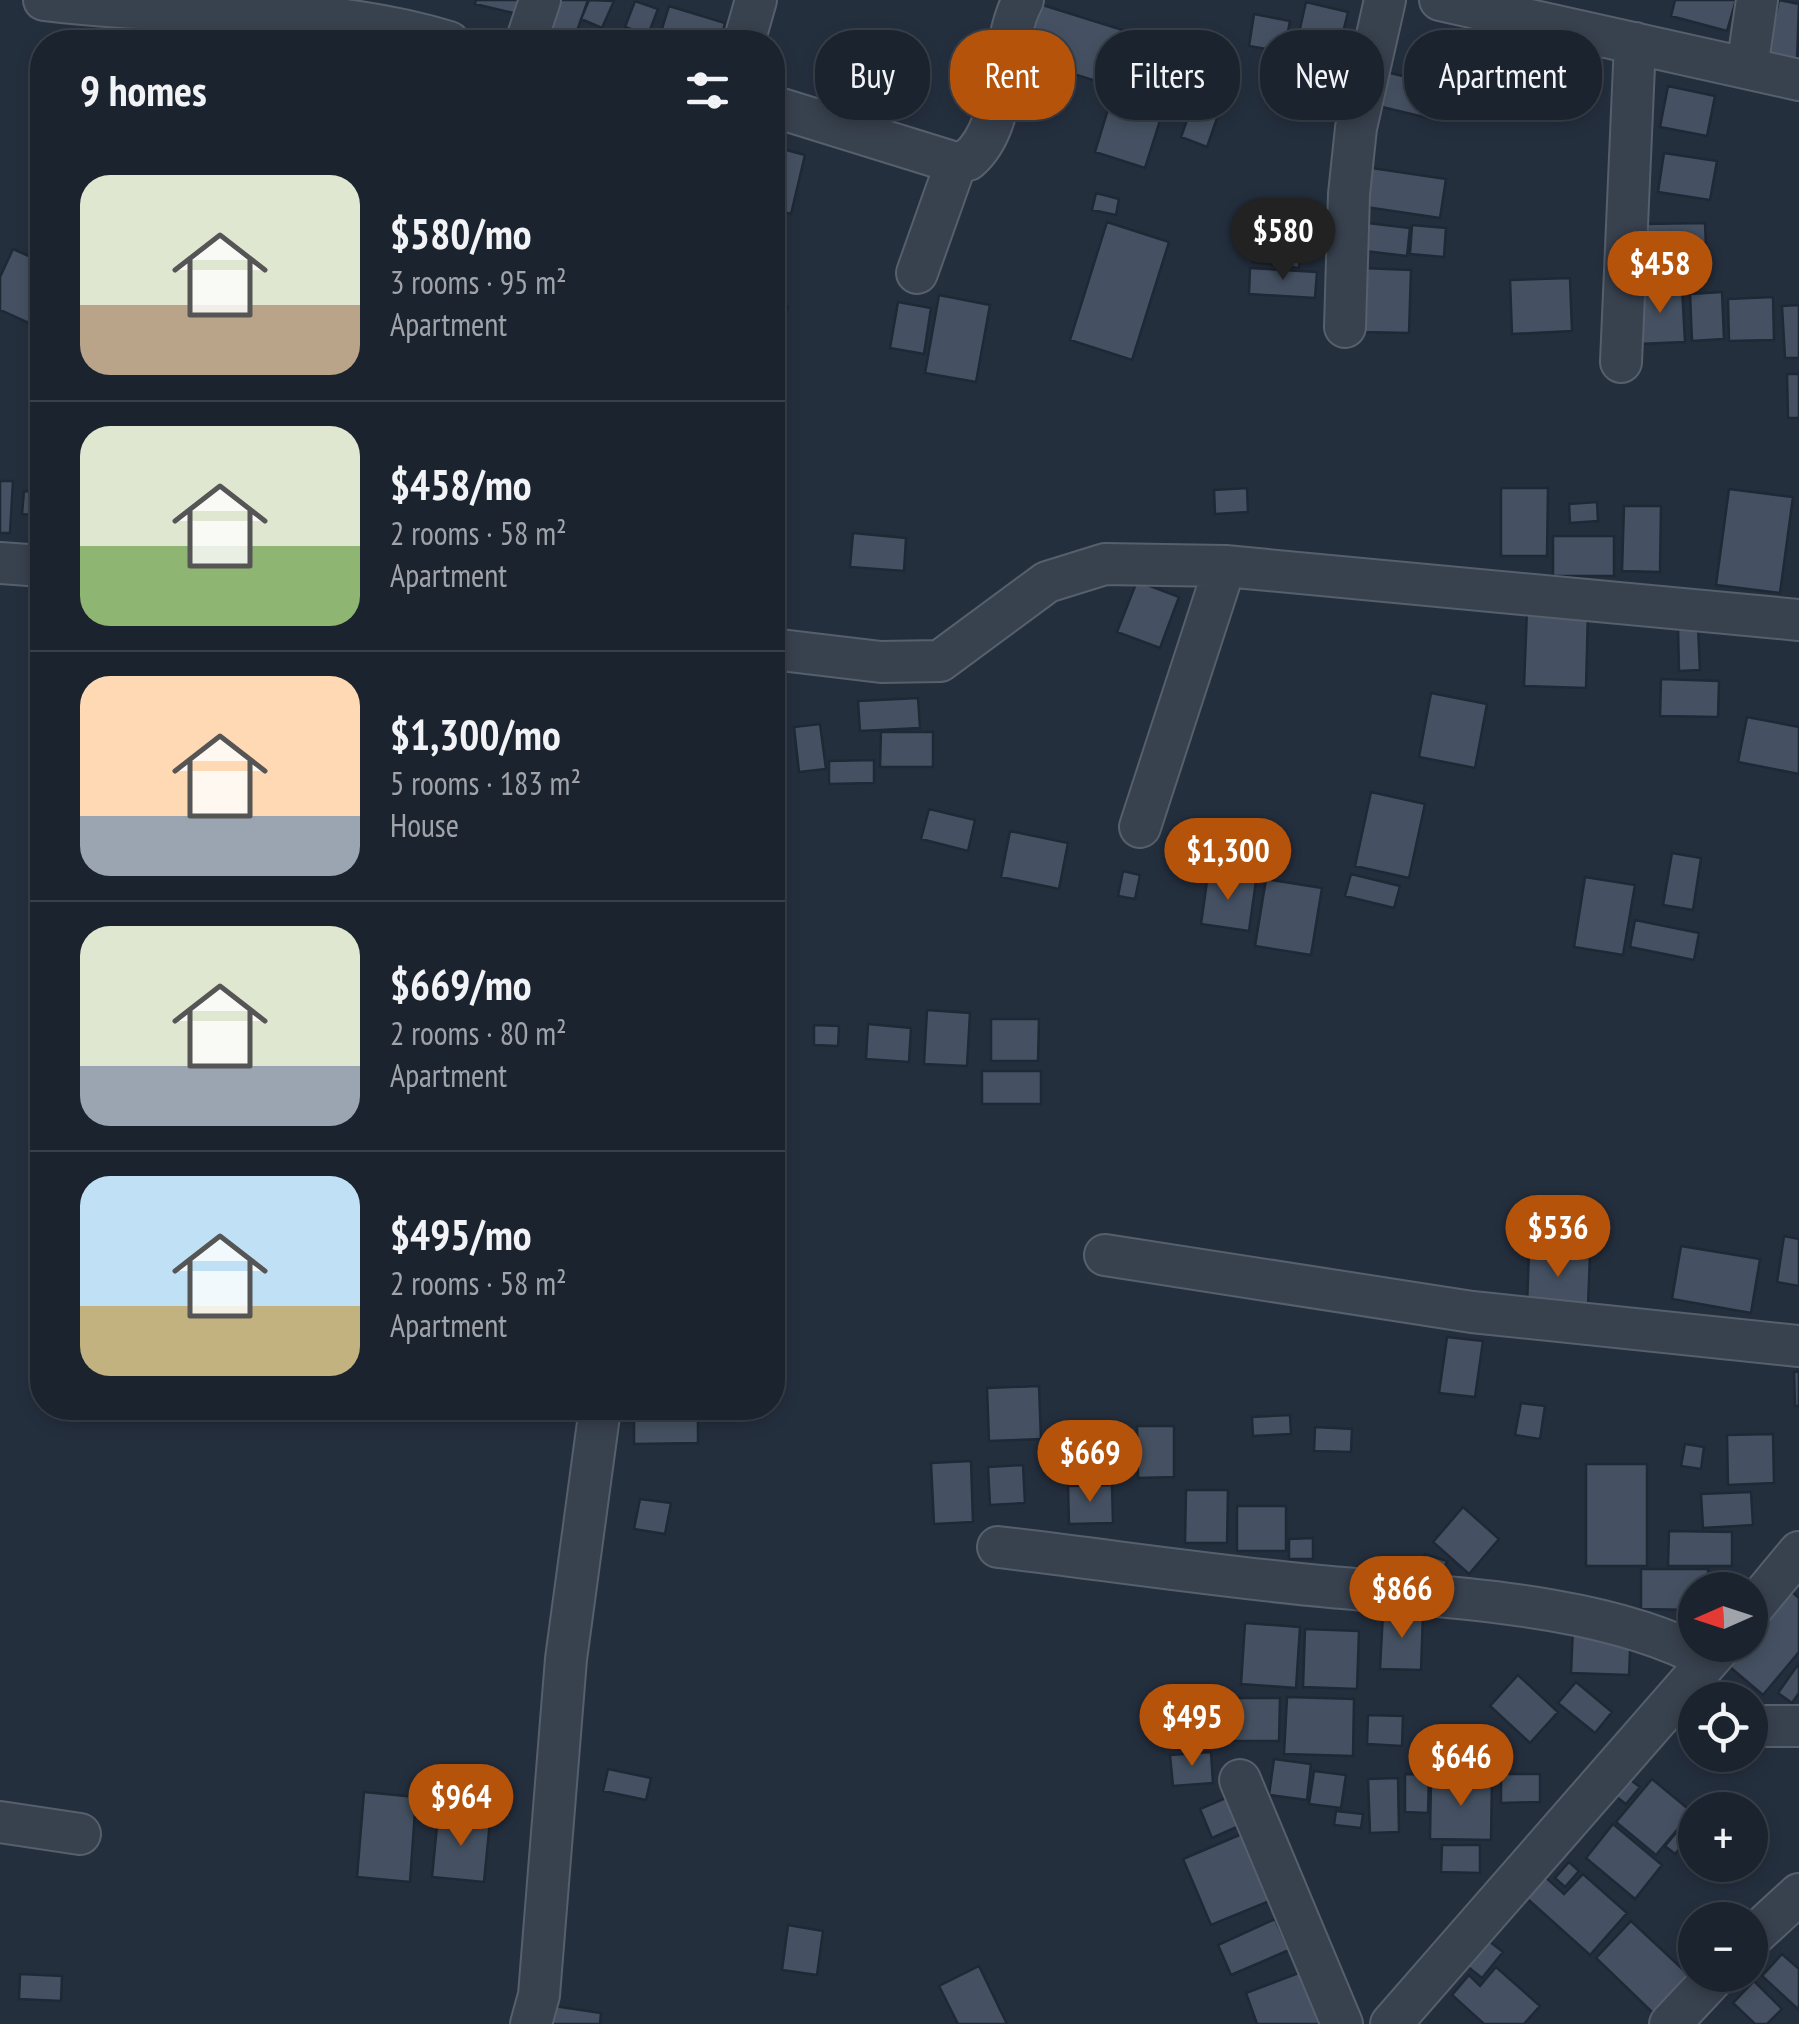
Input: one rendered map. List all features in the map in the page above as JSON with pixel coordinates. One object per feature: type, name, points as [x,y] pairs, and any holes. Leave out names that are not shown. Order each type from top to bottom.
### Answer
[{"type":"street","points":[[44,0],[319,11],[407,30]]},
{"type":"street","points":[[530,30],[540,0]]},
{"type":"street","points":[[747,30],[756,0]]},
{"type":"street","points":[[785,110],[956,163],[978,152],[985,138],[1008,38],[1023,0]]},
{"type":"street","points":[[1345,327],[1349,194],[1356,128],[1386,0]]},
{"type":"street","points":[[1440,0],[1799,80]]},
{"type":"street","points":[[1746,68],[1757,0]]},
{"type":"street","points":[[1621,362],[1636,44]]},
{"type":"street","points":[[917,273],[956,163]]},
{"type":"street","points":[[0,563],[30,565]]},
{"type":"street","points":[[785,650],[881,662],[940,661],[1019,600],[1076,570],[1105,564],[1225,566],[1799,620]]},
{"type":"street","points":[[1140,827],[1225,566]]},
{"type":"street","points":[[1105,1255],[1472,1312],[1799,1346]]},
{"type":"street","points":[[531,2024],[540,1995],[566,1659],[598,1420]]},
{"type":"street","points":[[998,1547],[1423,1595],[1618,1624],[1678,1641]]},
{"type":"street","points":[[1768,1589],[1799,1552]]},
{"type":"street","points":[[1391,2024],[1708,1662]]},
{"type":"street","points":[[1651,1727],[1678,1726]]},
{"type":"street","points":[[1768,1726],[1799,1726]]},
{"type":"street","points":[[1240,1780],[1342,2024]]},
{"type":"street","points":[[0,1822],[80,1834]]},
{"type":"street","points":[[1768,1922],[1799,1894]]},
{"type":"street","points":[[1670,2024],[1700,1992]]},
{"type":"building","points":[[476,0],[530,0],[526,16],[475,4]]},
{"type":"building","points":[[553,0],[588,0],[577,30],[542,30]]},
{"type":"building","points":[[589,0],[614,1],[602,28],[581,19]]},
{"type":"building","points":[[1675,0],[1736,0],[1727,31],[1671,16]]},
{"type":"building","points":[[1779,0],[1799,4],[1797,61],[1767,54]]},
{"type":"building","points":[[635,1],[658,9],[650,30],[625,27]]},
{"type":"building","points":[[1033,2],[1123,30],[1095,30],[1095,81],[1075,74],[1075,30],[1024,30]]},
{"type":"building","points":[[1306,2],[1348,12],[1344,30],[1300,30]]},
{"type":"building","points":[[669,6],[725,23],[723,30],[662,30]]},
{"type":"building","points":[[1254,14],[1290,21],[1288,30],[1260,30],[1260,48],[1249,46]]},
{"type":"building","points":[[1384,71],[1404,76],[1404,112],[1384,107]]},
{"type":"building","points":[[1668,86],[1715,96],[1707,136],[1660,127]]},
{"type":"building","points":[[1105,120],[1160,120],[1145,168],[1095,152]]},
{"type":"building","points":[[1187,120],[1216,120],[1207,147],[1181,137]]},
{"type":"building","points":[[785,150],[805,155],[791,214],[785,212]]},
{"type":"building","points":[[1664,153],[1717,161],[1710,200],[1658,192]]},
{"type":"building","points":[[1365,167],[1446,179],[1440,218],[1359,206]]},
{"type":"building","points":[[1096,193],[1119,199],[1116,215],[1092,210]]},
{"type":"building","points":[[1258,218],[1304,224],[1299,268],[1253,262]]},
{"type":"building","points":[[1107,222],[1169,242],[1132,360],[1070,340]]},
{"type":"building","points":[[1359,222],[1410,228],[1407,256],[1356,250]]},
{"type":"building","points":[[1705,223],[1707,272],[1645,273],[1644,224]]},
{"type":"building","points":[[1412,225],[1446,228],[1444,257],[1410,254]]},
{"type":"building","points":[[13,249],[30,257],[30,324],[0,310],[0,277]]},
{"type":"building","points":[[1250,268],[1317,272],[1315,298],[1249,294]]},
{"type":"building","points":[[1362,268],[1411,270],[1409,333],[1361,332]]},
{"type":"building","points":[[1570,278],[1572,331],[1512,334],[1510,280]]},
{"type":"building","points":[[1682,287],[1685,342],[1638,344],[1636,289]]},
{"type":"building","points":[[1722,292],[1724,339],[1692,341],[1690,294]]},
{"type":"building","points":[[939,295],[990,305],[976,382],[925,373]]},
{"type":"building","points":[[1773,297],[1774,340],[1729,341],[1728,299]]},
{"type":"building","points":[[898,302],[931,308],[924,354],[890,348]]},
{"type":"building","points":[[1799,305],[1799,358],[1785,358],[1782,306]]},
{"type":"building","points":[[1787,374],[1799,374],[1799,418],[1788,418]]},
{"type":"building","points":[[0,481],[13,481],[10,533],[0,533]]},
{"type":"building","points":[[1247,488],[1248,512],[1215,514],[1214,490]]},
{"type":"building","points":[[1501,488],[1548,488],[1547,556],[1501,556]]},
{"type":"building","points":[[1729,489],[1793,497],[1780,593],[1716,585]]},
{"type":"building","points":[[24,491],[30,492],[30,515],[22,514]]},
{"type":"building","points":[[1597,502],[1598,521],[1570,523],[1569,504]]},
{"type":"building","points":[[1624,506],[1661,506],[1660,572],[1622,571]]},
{"type":"building","points":[[853,533],[906,538],[904,571],[850,567]]},
{"type":"building","points":[[1553,536],[1614,536],[1614,576],[1553,576]]},
{"type":"building","points":[[1137,581],[1179,597],[1160,648],[1117,632]]},
{"type":"building","points":[[1527,609],[1588,611],[1586,688],[1524,686]]},
{"type":"building","points":[[1678,627],[1698,627],[1700,670],[1679,671]]},
{"type":"building","points":[[1661,679],[1719,681],[1718,717],[1660,716]]},
{"type":"building","points":[[1431,693],[1487,704],[1475,768],[1419,757]]},
{"type":"building","points":[[918,698],[920,728],[860,731],[858,701]]},
{"type":"building","points":[[1747,717],[1799,727],[1799,774],[1738,762]]},
{"type":"building","points":[[820,724],[826,769],[799,772],[794,727]]},
{"type":"building","points":[[881,732],[933,732],[933,767],[880,767]]},
{"type":"building","points":[[874,760],[874,783],[829,784],[829,761]]},
{"type":"building","points":[[1371,792],[1425,804],[1409,878],[1355,866]]},
{"type":"building","points":[[929,809],[975,820],[968,851],[921,839]]},
{"type":"building","points":[[1010,831],[1068,843],[1059,889],[1001,877]]},
{"type":"building","points":[[1672,853],[1701,858],[1693,910],[1663,905]]},
{"type":"building","points":[[1123,871],[1140,875],[1135,899],[1118,896]]},
{"type":"building","points":[[1208,874],[1256,881],[1249,931],[1201,924]]},
{"type":"building","points":[[1351,874],[1400,886],[1394,908],[1345,896]]},
{"type":"building","points":[[1585,877],[1635,885],[1623,955],[1574,947]]},
{"type":"building","points":[[1266,879],[1322,888],[1311,955],[1255,946]]},
{"type":"building","points":[[1635,920],[1699,933],[1694,960],[1630,947]]},
{"type":"building","points":[[927,1010],[970,1013],[967,1066],[924,1064]]},
{"type":"building","points":[[991,1019],[1039,1019],[1038,1061],[991,1061]]},
{"type":"building","points":[[868,1024],[911,1028],[909,1062],[866,1059]]},
{"type":"building","points":[[814,1025],[839,1026],[838,1046],[814,1045]]},
{"type":"building","points":[[982,1071],[1041,1071],[1041,1104],[982,1104]]},
{"type":"building","points":[[1784,1236],[1799,1239],[1799,1286],[1777,1282]]},
{"type":"building","points":[[1681,1246],[1760,1259],[1751,1313],[1672,1299]]},
{"type":"building","points":[[1529,1252],[1590,1254],[1588,1307],[1527,1305]]},
{"type":"building","points":[[1447,1337],[1483,1341],[1475,1397],[1439,1393]]},
{"type":"building","points":[[1799,1371],[1799,1406],[1795,1406],[1794,1372]]},
{"type":"building","points":[[1039,1386],[1041,1439],[989,1441],[987,1388]]},
{"type":"building","points":[[1521,1403],[1545,1406],[1540,1439],[1515,1435]]},
{"type":"building","points":[[1290,1415],[1291,1434],[1253,1436],[1252,1417]]},
{"type":"building","points":[[634,1420],[698,1420],[698,1443],[634,1444]]},
{"type":"building","points":[[1137,1426],[1174,1426],[1174,1477],[1138,1478]]},
{"type":"building","points":[[1315,1427],[1352,1429],[1351,1452],[1314,1451]]},
{"type":"building","points":[[1773,1434],[1774,1483],[1728,1485],[1727,1435]]},
{"type":"building","points":[[1685,1444],[1704,1447],[1701,1469],[1681,1466]]},
{"type":"building","points":[[971,1461],[973,1522],[934,1524],[931,1463]]},
{"type":"building","points":[[1586,1464],[1647,1464],[1647,1566],[1586,1566]]},
{"type":"building","points":[[1023,1465],[1025,1503],[990,1505],[988,1467]]},
{"type":"building","points":[[1112,1485],[1113,1523],[1069,1524],[1068,1486]]},
{"type":"building","points":[[1186,1490],[1228,1490],[1227,1543],[1185,1543]]},
{"type":"building","points":[[1751,1492],[1753,1525],[1703,1528],[1701,1494]]},
{"type":"building","points":[[640,1499],[671,1503],[665,1534],[634,1529]]},
{"type":"building","points":[[1237,1506],[1286,1506],[1286,1551],[1237,1551]]},
{"type":"building","points":[[1463,1507],[1499,1539],[1469,1574],[1433,1542]]},
{"type":"building","points":[[1669,1531],[1732,1532],[1732,1566],[1668,1566]]},
{"type":"building","points":[[1313,1538],[1313,1559],[1289,1559],[1289,1539]]},
{"type":"building","points":[[1425,1554],[1447,1561],[1442,1576],[1420,1568]]},
{"type":"building","points":[[1641,1569],[1708,1569],[1678,1572],[1678,1610],[1641,1609]]},
{"type":"building","points":[[1786,1587],[1799,1598],[1799,1652],[1768,1689],[1768,1682],[1748,1682],[1724,1662],[1768,1662],[1768,1609]]},
{"type":"building","points":[[1383,1612],[1423,1614],[1421,1670],[1380,1669]]},
{"type":"building","points":[[1245,1623],[1300,1627],[1296,1688],[1241,1684]]},
{"type":"building","points":[[1573,1627],[1631,1629],[1629,1675],[1571,1673]]},
{"type":"building","points":[[1305,1629],[1359,1631],[1357,1689],[1303,1687]]},
{"type":"building","points":[[1799,1663],[1799,1693],[1792,1703],[1778,1693]]},
{"type":"building","points":[[1518,1675],[1558,1712],[1530,1743],[1490,1706]]},
{"type":"building","points":[[1576,1682],[1612,1712],[1595,1733],[1558,1703]]},
{"type":"building","points":[[1287,1697],[1354,1699],[1353,1756],[1284,1754]]},
{"type":"building","points":[[1233,1698],[1280,1698],[1279,1741],[1233,1741]]},
{"type":"building","points":[[1368,1715],[1403,1716],[1402,1746],[1367,1744]]},
{"type":"building","points":[[1429,1744],[1463,1744],[1463,1768],[1429,1767]]},
{"type":"building","points":[[1211,1752],[1213,1783],[1173,1786],[1170,1755]]},
{"type":"building","points":[[1274,1759],[1311,1764],[1307,1800],[1269,1795]]},
{"type":"building","points":[[608,1769],[651,1778],[646,1800],[603,1791]]},
{"type":"building","points":[[1314,1771],[1346,1775],[1341,1808],[1309,1804]]},
{"type":"building","points":[[1405,1774],[1429,1775],[1428,1813],[1405,1812]]},
{"type":"building","points":[[1501,1774],[1540,1774],[1540,1802],[1501,1803]]},
{"type":"building","points":[[1431,1777],[1492,1778],[1491,1840],[1430,1839]]},
{"type":"building","points":[[1398,1778],[1399,1832],[1370,1833],[1368,1779]]},
{"type":"building","points":[[1628,1778],[1640,1787],[1626,1804],[1614,1795]]},
{"type":"building","points":[[1652,1779],[1678,1800],[1678,1829],[1656,1855],[1616,1822]]},
{"type":"building","points":[[364,1792],[416,1797],[410,1882],[357,1877]]},
{"type":"building","points":[[1228,1797],[1239,1826],[1212,1838],[1200,1809]]},
{"type":"building","points":[[1336,1811],[1363,1814],[1361,1828],[1334,1825]]},
{"type":"building","points":[[438,1816],[490,1821],[484,1882],[432,1877]]},
{"type":"building","points":[[1613,1824],[1662,1865],[1635,1899],[1586,1858]]},
{"type":"building","points":[[1678,1830],[1678,1850],[1675,1854],[1665,1846]]},
{"type":"building","points":[[1244,1833],[1272,1900],[1211,1925],[1183,1859]]},
{"type":"building","points":[[1442,1845],[1480,1845],[1480,1873],[1441,1872]]},
{"type":"building","points":[[1569,1862],[1579,1871],[1565,1887],[1555,1878]]},
{"type":"building","points":[[1541,1873],[1564,1894],[1583,1874],[1627,1913],[1590,1955],[1522,1894]]},
{"type":"building","points":[[1275,1919],[1289,1950],[1231,1975],[1218,1945]]},
{"type":"building","points":[[1631,1921],[1678,1965],[1678,1989],[1654,2014],[1596,1958]]},
{"type":"building","points":[[788,1925],[823,1931],[817,1975],[782,1970]]},
{"type":"building","points":[[1484,1937],[1503,1952],[1482,1978],[1463,1963]]},
{"type":"building","points":[[1782,1954],[1799,1969],[1799,2010],[1768,1982],[1768,1969]]},
{"type":"building","points":[[979,1966],[1007,2024],[958,2024],[939,1986]]},
{"type":"building","points":[[1496,1967],[1540,2006],[1524,2024],[1484,2024],[1452,1995],[1469,1975],[1480,1986]]},
{"type":"building","points":[[1309,1969],[1329,2024],[1257,2024],[1246,1993]]},
{"type":"building","points":[[20,1974],[62,1976],[61,2001],[19,1999]]},
{"type":"building","points":[[1744,1992],[1765,1992],[1782,2009],[1767,2024],[1755,2024],[1733,2003]]},
{"type":"building","points":[[554,2006],[601,2013],[600,2024],[552,2024]]}]
